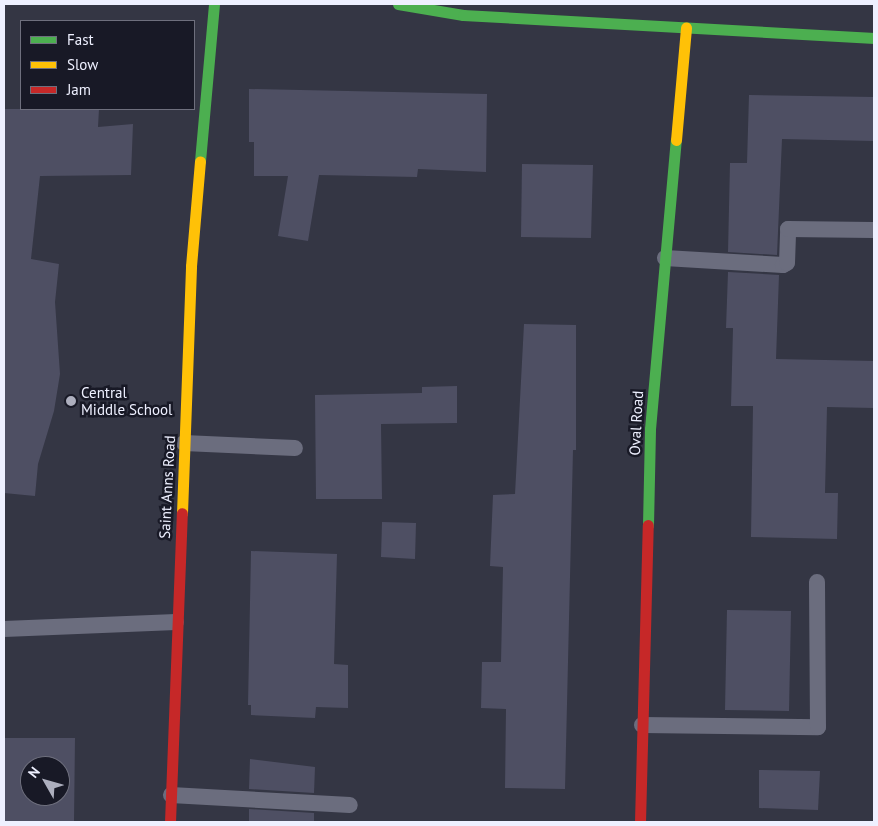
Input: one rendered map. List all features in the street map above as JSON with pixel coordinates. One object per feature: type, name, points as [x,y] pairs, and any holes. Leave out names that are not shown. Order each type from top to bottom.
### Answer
[{"type":"street","name":"Saint Anns Road","points":[[170,822],[176,622],[191,266],[214,4]]},
{"type":"street","points":[[398,4],[463,15],[874,38]]},
{"type":"street","name":"Oval Road","points":[[640,822],[650,429],[686,27]]},
{"type":"lane","points":[[665,258],[783,265],[787,263],[788,229],[873,230]]},
{"type":"lane","points":[[184,442],[295,448]]},
{"type":"lane","points":[[642,725],[818,727],[818,582]]},
{"type":"lane","points":[[4,629],[176,622]]},
{"type":"lane","points":[[171,795],[350,804]]},
{"type":"building","points":[[249,89],[487,94],[486,172],[418,169],[417,177],[319,175],[308,241],[278,236],[288,176],[254,176],[254,142],[249,142]]},
{"type":"building","points":[[749,95],[874,97],[874,141],[782,139],[777,255],[728,252],[730,163],[747,163]]},
{"type":"building","points":[[4,109],[99,110],[98,127],[133,124],[131,175],[40,176],[31,259],[59,264],[55,302],[60,374],[54,411],[38,464],[35,496],[4,493]]},
{"type":"building","points":[[522,164],[593,165],[591,238],[521,237]]},
{"type":"building","points":[[728,272],[779,275],[776,359],[874,361],[874,408],[827,407],[825,493],[838,493],[837,539],[751,537],[753,406],[731,406],[733,328],[726,328]]},
{"type":"building","points":[[524,324],[576,325],[576,450],[573,450],[565,789],[505,788],[506,709],[481,708],[482,662],[501,662],[503,567],[490,566],[493,495],[515,494]]},
{"type":"building","points":[[457,386],[457,423],[381,424],[382,499],[316,499],[315,395],[422,393],[422,387]]},
{"type":"building","points":[[382,522],[416,523],[415,559],[381,557]]},
{"type":"building","points":[[251,551],[337,554],[334,664],[348,665],[348,708],[316,707],[315,718],[251,715],[251,705],[248,705]]},
{"type":"building","points":[[727,610],[791,611],[789,711],[725,710]]},
{"type":"building","points":[[4,738],[75,738],[74,822],[4,822]]},
{"type":"building","points":[[250,759],[315,767],[314,793],[249,789]]},
{"type":"building","points":[[759,770],[820,771],[818,810],[759,808]]},
{"type":"building","points":[[249,809],[314,813],[314,822],[249,822]]},
{"type":"traffic: fast","points":[[200,161],[214,4]]},
{"type":"traffic: fast","points":[[398,4],[463,15],[874,38]]},
{"type":"traffic: fast","points":[[648,525],[650,429],[676,140]]},
{"type":"traffic: slow","points":[[676,140],[686,27]]},
{"type":"traffic: slow","points":[[182,513],[191,266],[200,161]]},
{"type":"traffic: jam","points":[[170,822],[182,513]]},
{"type":"traffic: jam","points":[[640,822],[648,525]]},
{"type":"place","name":"Central Middle School","points":[[71,401]]}]
